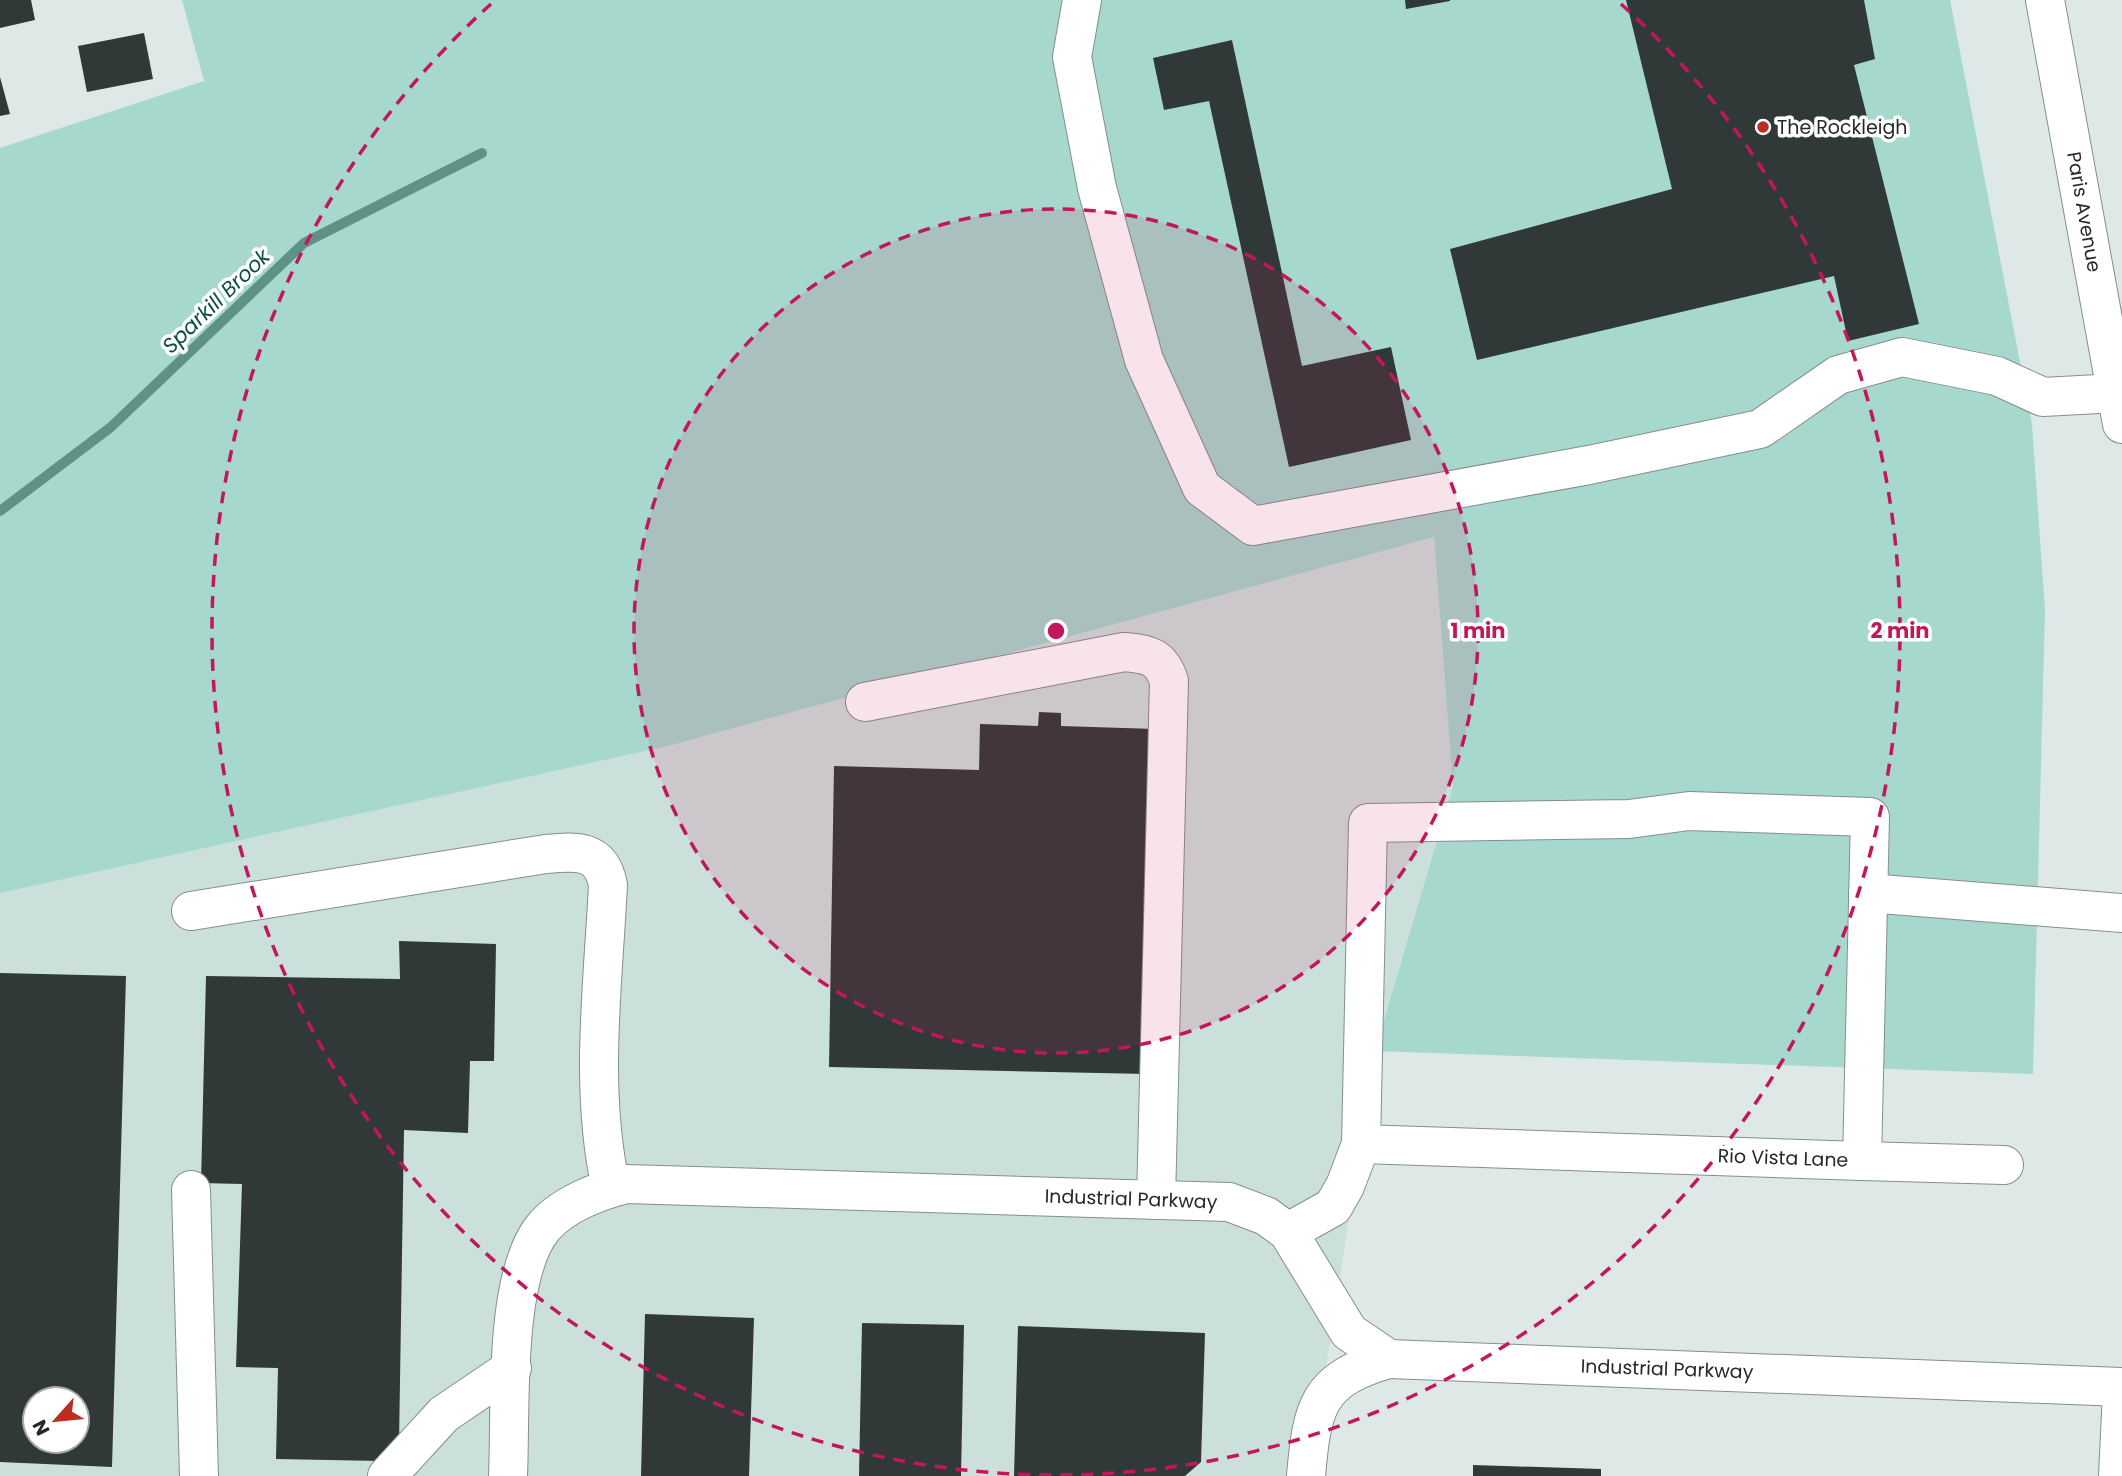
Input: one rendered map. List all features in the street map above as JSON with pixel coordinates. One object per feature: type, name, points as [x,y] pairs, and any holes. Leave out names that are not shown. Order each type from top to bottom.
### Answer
[{"type":"street","points":[[1082,0],[1072,57],[1097,188],[1144,360],[1202,488],[1252,526],[1589,466],[1760,429],[1838,375],[1902,357],[1997,376],[2043,397],[2120,408]]},
{"type":"street","name":"Paris Avenue","points":[[2045,0],[2120,408]]},
{"type":"street","points":[[864,702],[1124,652],[1152,655],[1165,667],[1169,681],[1156,1200]]},
{"type":"street","name":"Rio Vista Lane","points":[[1689,811],[1870,817],[1868,894],[1862,1161],[1361,1144],[1367,823],[1629,820],[1689,811]]},
{"type":"street","points":[[191,911],[546,854],[579,851],[596,860],[605,870],[608,885],[599,1081],[601,1143],[611,1188]]},
{"type":"street","points":[[1868,894],[2122,913]]},
{"type":"street","points":[[1288,1232],[1333,1207],[1345,1186],[1361,1144]]},
{"type":"street","points":[[1862,1161],[2004,1166]]},
{"type":"street","name":"Industrial Parkway","points":[[508,1476],[516,1299],[524,1259],[543,1227],[572,1207],[611,1188],[626,1184],[1229,1202],[1266,1216],[1288,1232],[1349,1332],[1389,1359],[2122,1387]]},
{"type":"street","points":[[191,1190],[199,1476]]},
{"type":"street","points":[[1306,1476],[1310,1426],[1329,1389],[1355,1368],[1389,1359]]},
{"type":"street","points":[[387,1476],[444,1414],[512,1368]]},
{"type":"street","points":[[2118,1476],[2122,1392]]},
{"type":"shaded area","points":[[1434,537],[1453,786],[1375,1051],[1309,1476],[0,1476],[0,893],[668,746]]},
{"type":"green space","points":[[182,0],[1950,0],[2032,424],[2045,610],[2033,1074],[1375,1051],[1453,786],[1434,537],[668,746],[0,893],[0,148],[204,81]]},
{"type":"building","points":[[0,0],[31,0],[35,20],[0,28]]},
{"type":"building","points":[[1405,0],[1450,0],[1450,1],[1406,9]]},
{"type":"building","name":"The Rockleigh","points":[[1626,0],[1864,0],[1875,59],[1854,65],[1919,324],[1848,341],[1834,276],[1477,360],[1450,249],[1672,189]]},
{"type":"building","points":[[144,33],[153,79],[87,92],[78,46]]},
{"type":"building","points":[[1232,40],[1302,366],[1391,347],[1411,440],[1289,467],[1209,101],[1164,110],[1153,58]]},
{"type":"building","points":[[0,77],[10,114],[0,116]]},
{"type":"building","points":[[1039,712],[1061,713],[1061,726],[1155,729],[1146,1074],[829,1067],[834,766],[979,770],[980,724],[1038,726]]},
{"type":"building","points":[[399,941],[496,944],[494,1061],[470,1061],[468,1133],[404,1130],[399,1443],[381,1461],[276,1459],[278,1368],[236,1367],[242,1184],[201,1183],[206,976],[400,979]]},
{"type":"building","points":[[0,973],[126,976],[112,1467],[0,1462]]},
{"type":"building","points":[[645,1314],[754,1318],[749,1476],[641,1476]]},
{"type":"building","points":[[862,1323],[964,1325],[961,1476],[859,1476]]},
{"type":"building","points":[[1018,1326],[1205,1333],[1201,1462],[1185,1476],[1014,1476]]},
{"type":"building","points":[[1473,1465],[1601,1469],[1601,1476],[1473,1476]]},
{"type":"waterway","name":"Sparkill Brook","points":[[0,511],[111,427],[304,243],[482,153]]},
{"type":"place","name":"The Rockleigh","points":[[1763,127]]}]
